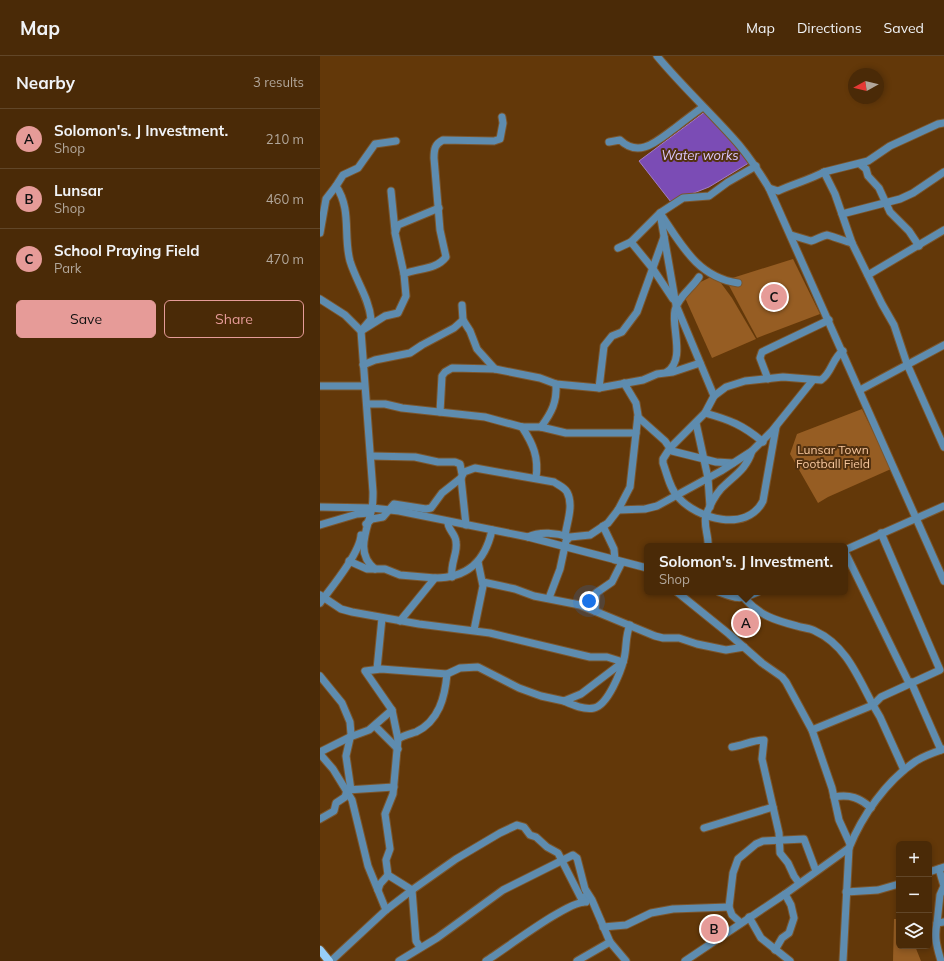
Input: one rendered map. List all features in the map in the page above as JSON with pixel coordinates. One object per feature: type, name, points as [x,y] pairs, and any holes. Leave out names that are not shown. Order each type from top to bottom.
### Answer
[{"type":"main road","points":[[320,950],[330,961]]},
{"type":"street","points":[[657,56],[732,137],[756,166],[769,188],[843,351],[944,581]]},
{"type":"street","points":[[609,142],[620,140],[626,146],[635,148],[646,147],[655,143],[703,107]]},
{"type":"street","points":[[404,274],[412,270],[423,269],[441,264],[446,257],[440,230],[434,149],[438,143],[444,140],[494,141],[500,138],[503,122],[502,117]]},
{"type":"street","points":[[769,188],[778,192],[785,186],[802,182],[824,172],[860,164],[868,161],[897,142],[938,124],[944,123]]},
{"type":"street","points":[[320,233],[326,199],[343,175],[358,168],[375,144],[396,141]]},
{"type":"street","points":[[860,164],[866,169],[868,176],[879,188],[885,203],[895,218],[909,231],[919,246]]},
{"type":"street","points":[[618,248],[631,242],[660,213],[683,198],[710,196],[728,182],[756,166]]},
{"type":"street","points":[[824,172],[842,214],[852,243],[894,325],[907,364],[942,437],[944,447]]},
{"type":"street","points":[[842,214],[885,203],[914,193],[944,172]]},
{"type":"street","points":[[336,186],[343,196],[346,208],[350,261],[370,308],[371,319],[361,331]]},
{"type":"street","points":[[361,331],[385,316],[398,313],[406,296],[404,274],[395,233],[391,191]]},
{"type":"street","points":[[395,233],[398,225],[439,208]]},
{"type":"street","points":[[660,213],[676,305],[674,319],[677,352],[672,367],[667,372]]},
{"type":"street","points":[[660,213],[683,248],[704,270],[732,282],[738,283]]},
{"type":"street","points":[[868,275],[944,230]]},
{"type":"street","points":[[599,388],[604,346],[612,336],[622,332],[625,325],[632,319],[641,302],[644,288],[653,270],[665,235]]},
{"type":"street","points":[[791,235],[811,241],[825,235],[830,235],[837,240],[852,243]]},
{"type":"street","points":[[631,242],[653,270],[676,305],[714,396]]},
{"type":"street","points":[[676,305],[698,277]]},
{"type":"street","points":[[320,299],[345,315],[361,331],[373,492],[371,511],[364,541],[364,549],[368,562],[375,569]]},
{"type":"street","points":[[462,305],[462,320],[470,331],[477,349],[495,369]]},
{"type":"street","points":[[363,365],[375,360],[410,353],[422,344],[454,328],[462,320]]},
{"type":"street","points":[[768,379],[761,362],[762,352],[829,320]]},
{"type":"street","points":[[860,390],[944,345]]},
{"type":"street","points":[[776,427],[765,489],[760,507],[749,517],[743,520],[706,517],[676,496],[662,461],[670,448],[705,413],[714,396],[735,384],[784,377],[813,380],[824,378],[838,354],[843,351]]},
{"type":"street","points":[[440,412],[442,382],[445,372],[452,368],[495,369],[540,378],[556,384],[599,388],[624,384],[667,372],[673,372],[700,363]]},
{"type":"street","points":[[618,510],[650,509],[708,478],[752,451],[763,442],[776,427],[813,380]]},
{"type":"street","points":[[541,427],[554,407],[557,398],[556,384]]},
{"type":"street","points":[[320,507],[371,511],[389,510],[528,537],[566,539],[590,535],[604,526],[618,510],[632,482],[638,417],[636,403],[624,384]]},
{"type":"street","points":[[320,386],[364,386]]},
{"type":"street","points":[[367,404],[385,404],[402,408],[485,417],[522,427],[541,427],[566,433],[636,433]]},
{"type":"street","points":[[705,413],[731,420],[746,428],[763,442]]},
{"type":"street","points":[[638,417],[665,441],[670,448],[679,454],[726,464],[733,463]]},
{"type":"street","points":[[696,423],[708,478],[710,507]]},
{"type":"street","points":[[522,427],[532,442],[536,455],[538,466],[536,478]]},
{"type":"street","points":[[708,543],[706,517],[710,507],[725,484],[742,471],[748,463],[752,451]]},
{"type":"street","points":[[370,456],[415,457],[438,462],[455,462],[460,464],[466,525]]},
{"type":"street","points":[[549,598],[560,569],[566,539],[570,505],[568,492],[554,482],[470,468],[442,493],[435,505],[429,509],[394,504],[383,517],[368,521],[362,531],[358,545],[349,561],[321,599],[341,609],[382,618],[461,630],[474,630],[590,657],[607,658],[623,662]]},
{"type":"street","points":[[848,550],[944,506]]},
{"type":"street","points":[[320,525],[371,511]]},
{"type":"street","points":[[448,522],[448,527],[455,535],[457,542],[452,561],[452,577]]},
{"type":"street","points":[[595,611],[596,594],[612,582],[618,561],[604,526]]},
{"type":"street","points":[[349,561],[367,569],[385,569],[400,575],[435,578],[452,577],[471,569],[478,562],[490,541],[492,530]]},
{"type":"street","points":[[812,730],[873,705],[881,697],[942,670],[881,534]]},
{"type":"street","points":[[566,539],[618,561],[644,567]]},
{"type":"street","points":[[843,961],[849,846],[854,835],[886,788],[904,770],[920,759],[943,749],[848,557]]},
{"type":"street","points":[[474,630],[482,598],[483,582],[478,562]]},
{"type":"street","points":[[400,621],[435,578]]},
{"type":"street","points":[[483,582],[515,589],[534,596],[580,605],[663,638],[679,638],[697,644],[726,650],[744,647]]},
{"type":"street","points":[[681,595],[762,663],[782,677],[812,730],[834,797],[839,820],[849,846]]},
{"type":"street","points":[[727,595],[738,599],[751,595]]},
{"type":"street","points":[[744,598],[760,614],[771,619],[815,630],[837,645],[847,658],[880,717],[904,770]]},
{"type":"street","points":[[377,669],[382,618]]},
{"type":"street","points":[[378,890],[380,884],[388,875],[386,860],[390,849],[385,814],[392,799],[398,739],[392,710],[388,701],[365,673],[366,670],[377,669],[447,674],[460,668],[478,667],[519,688],[541,696],[587,708],[598,707],[615,684],[623,662],[626,635],[630,625]]},
{"type":"street","points":[[564,701],[581,694],[623,662]]},
{"type":"street","points":[[398,739],[416,731],[435,716],[444,698],[447,674]]},
{"type":"street","points":[[320,676],[342,703],[348,714],[350,722],[350,737],[346,756],[349,790],[358,819],[368,866],[386,910]]},
{"type":"street","points":[[349,790],[320,753],[350,737],[369,730],[392,710]]},
{"type":"street","points":[[375,726],[398,749]]},
{"type":"street","points":[[732,747],[752,744],[763,750],[762,759],[764,774],[780,839],[780,853],[800,883]]},
{"type":"street","points":[[349,790],[394,787]]},
{"type":"street","points":[[320,819],[334,811],[335,805],[345,797],[349,790]]},
{"type":"street","points":[[834,797],[852,797],[862,800],[871,808]]},
{"type":"street","points":[[704,828],[773,807]]},
{"type":"street","points":[[330,961],[386,910],[412,890],[456,859],[500,833],[517,825],[524,827],[530,835],[536,837],[547,847],[558,853],[583,902]]},
{"type":"street","points":[[741,923],[732,915],[729,907],[733,872],[738,859],[756,844],[763,841],[780,839],[804,840],[816,871]]},
{"type":"street","points":[[685,961],[785,894],[849,846]]},
{"type":"street","points":[[399,961],[437,938],[503,890],[573,855],[577,858],[583,884],[610,942],[626,961]]},
{"type":"street","points":[[941,868],[944,886],[940,895],[941,923],[935,940],[941,961]]},
{"type":"street","points":[[388,875],[412,890]]},
{"type":"street","points":[[846,892],[878,890],[896,885]]},
{"type":"street","points":[[412,890],[416,941],[420,947]]},
{"type":"street","points":[[583,902],[587,894]]},
{"type":"street","points":[[775,950],[782,938],[789,933],[794,918],[791,905],[785,894]]},
{"type":"street","points":[[486,961],[560,912],[583,902],[593,904]]},
{"type":"street","points":[[603,927],[626,925],[651,913],[673,909],[729,907]]},
{"type":"street","points":[[749,917],[761,938],[790,961]]},
{"type":"street","points":[[577,961],[610,942]]},
{"type":"green space","points":[[793,259],[820,314],[757,338],[726,280]]},
{"type":"green space","points":[[715,275],[732,298],[756,339],[712,358],[682,291]]},
{"type":"green space","name":"Lunsar Town Football Field","points":[[862,409],[891,469],[828,497],[818,503],[790,454],[797,434]]},
{"type":"green space","points":[[894,919],[896,919],[896,949],[916,949],[921,961],[893,961]]},
{"type":"water","name":"Water works","points":[[706,111],[752,161],[709,187],[671,202],[639,161]]},
{"type":"place","name":"School Praying Field","points":[[774,297]]},
{"type":"place","name":"Solomon's. J Investment.","points":[[746,623]]},
{"type":"place","name":"Lunsar","points":[[714,929]]}]
